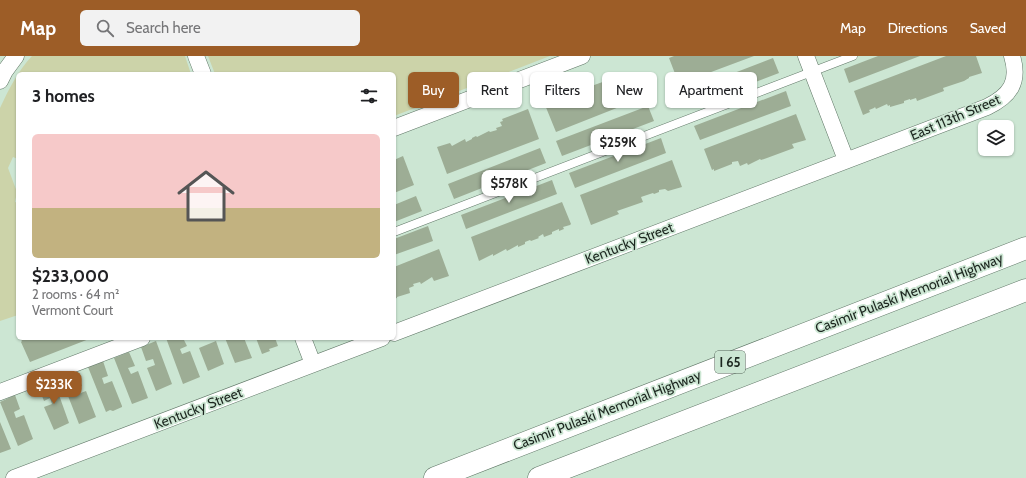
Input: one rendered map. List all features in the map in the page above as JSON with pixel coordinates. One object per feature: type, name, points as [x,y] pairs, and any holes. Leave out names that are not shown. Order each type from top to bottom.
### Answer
[{"type":"highway","name":"Casimir Pulaski Memorial Highway","points":[[435,478],[1026,248]]},
{"type":"highway","points":[[539,478],[1026,290]]},
{"type":"street","points":[[0,81],[8,66],[16,56]]},
{"type":"street","points":[[196,56],[202,72]]},
{"type":"street","points":[[396,127],[582,56]]},
{"type":"street","points":[[806,56],[846,160]]},
{"type":"street","name":"East 113th Street","points":[[864,154],[999,101],[1006,96],[1014,80],[1015,71],[1012,56]]},
{"type":"street","name":"Kentucky Street","points":[[396,332],[864,154]]},
{"type":"street","points":[[0,392],[137,340]]},
{"type":"street","points":[[304,340],[313,364]]},
{"type":"street","name":"Kentucky Street","points":[[14,478],[377,340]]},
{"type":"lane","points":[[396,231],[853,56]]},
{"type":"green space","points":[[32,56],[185,56],[190,72],[19,72]]},
{"type":"green space","points":[[208,56],[550,56],[508,72],[467,72],[467,88],[459,91],[459,72],[408,72],[408,108],[415,108],[396,115],[396,72],[214,72]]},
{"type":"green space","points":[[16,77],[16,158],[13,157],[8,168],[16,189],[16,316],[0,321],[0,108]]},
{"type":"building","points":[[674,56],[754,56],[711,72],[674,72],[669,58]]},
{"type":"building","points":[[878,56],[920,56],[849,83],[844,69]]},
{"type":"building","points":[[946,56],[976,56],[982,73],[943,88],[944,91],[917,101],[916,98],[890,107],[890,105],[888,106],[887,104],[876,109],[875,107],[869,110],[870,112],[863,115],[854,91]]},
{"type":"building","points":[[773,58],[779,73],[757,81],[757,72],[737,72]]},
{"type":"building","points":[[602,82],[602,108],[617,108],[556,132],[546,108],[594,108],[594,85]]},
{"type":"building","points":[[786,91],[791,106],[700,140],[694,126],[741,108],[757,108],[757,102]]},
{"type":"building","points":[[643,108],[649,108],[654,121],[562,156],[556,141]]},
{"type":"building","points":[[528,109],[539,139],[447,174],[437,147],[450,143],[452,146],[465,139],[466,142],[476,136],[477,137],[489,131],[497,130],[496,128],[502,126],[500,122],[503,121],[502,119]]},
{"type":"building","points":[[796,114],[806,140],[792,144],[794,148],[761,160],[760,159],[748,165],[747,163],[740,166],[738,161],[732,162],[732,164],[714,171],[714,169],[712,170],[704,149]]},
{"type":"building","points":[[661,138],[666,153],[575,188],[569,173]]},
{"type":"building","points":[[540,148],[546,163],[454,199],[448,184]]},
{"type":"building","points":[[403,156],[414,185],[396,192],[396,159]]},
{"type":"building","points":[[672,160],[682,187],[668,191],[665,189],[659,190],[659,192],[654,194],[641,197],[643,202],[617,211],[619,214],[591,225],[580,195]]},
{"type":"building","points":[[552,180],[557,194],[466,229],[461,215]]},
{"type":"building","points":[[416,196],[422,211],[396,221],[396,204]]},
{"type":"building","points":[[562,202],[571,224],[570,225],[563,227],[564,229],[559,231],[559,229],[552,232],[552,234],[544,237],[543,234],[538,237],[539,238],[525,242],[525,244],[518,247],[518,245],[507,251],[506,249],[479,261],[471,237]]},
{"type":"building","points":[[428,226],[433,241],[396,254],[396,238]]},
{"type":"building","points":[[439,249],[449,276],[434,281],[432,277],[421,284],[420,282],[413,284],[414,286],[409,288],[410,293],[396,298],[396,266]]},
{"type":"building","points":[[21,340],[86,340],[30,362],[21,342]]},
{"type":"building","points":[[167,340],[184,340],[187,346],[180,349],[182,354],[190,351],[200,377],[183,384]]},
{"type":"building","points":[[226,340],[245,340],[252,358],[235,363]]},
{"type":"building","points":[[257,340],[276,340],[278,346],[269,349],[270,351],[262,354]]},
{"type":"building","points":[[156,341],[172,384],[156,391],[147,368],[155,365],[153,359],[146,361],[141,347]]},
{"type":"building","points":[[216,341],[224,364],[208,371],[199,348]]},
{"type":"building","points":[[129,352],[135,366],[128,368],[131,374],[138,371],[148,398],[132,404],[114,358]]},
{"type":"building","points":[[103,361],[108,376],[102,378],[104,384],[112,381],[122,406],[113,411],[110,410],[106,412],[88,367]]},
{"type":"building","points":[[77,372],[82,386],[76,388],[78,394],[86,391],[96,417],[79,424],[61,378]]},
{"type":"building","points":[[54,381],[69,423],[54,430],[44,407],[52,404],[50,398],[44,401],[38,386]]},
{"type":"building","points":[[15,395],[20,409],[14,412],[16,418],[24,415],[33,439],[18,446],[0,402]]},
{"type":"building","points":[[0,422],[11,449],[0,453]]}]
